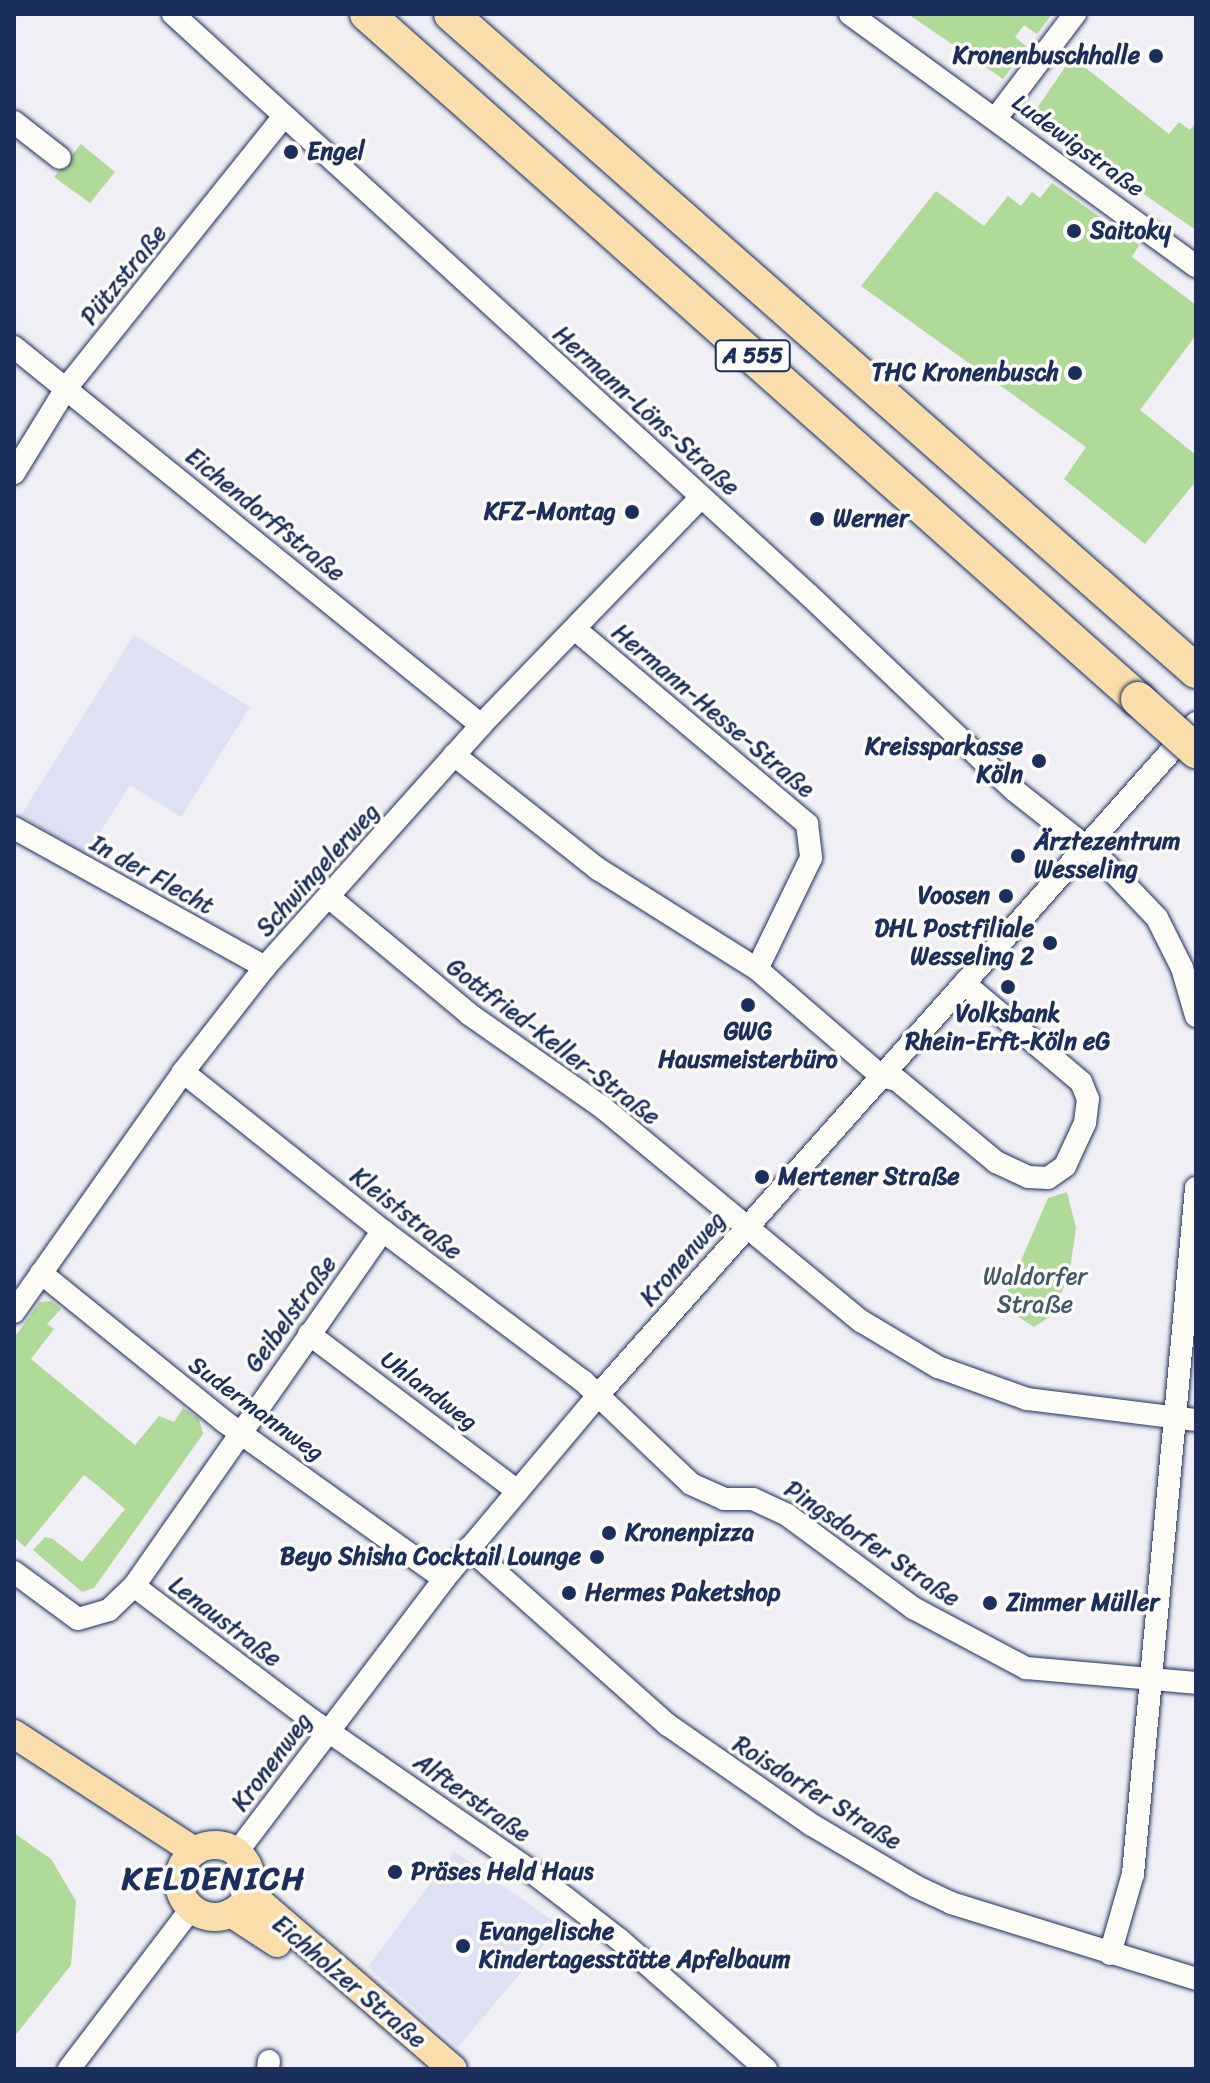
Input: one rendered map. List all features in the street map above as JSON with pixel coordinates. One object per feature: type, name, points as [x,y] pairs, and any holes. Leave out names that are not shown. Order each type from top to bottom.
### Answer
[{"type":"highway","name":"A 555","points":[[367,14],[1196,751]]},
{"type":"highway","name":"A 555","points":[[451,14],[1184,660]]},
{"type":"main road","points":[[14,1734],[187,1860]]},
{"type":"main road","points":[[14,1752],[187,1860]]},
{"type":"main road","points":[[191,1909],[181,1895],[187,1860],[213,1844],[237,1852],[250,1870],[240,1903]]},
{"type":"main road","name":"Eichholzer Straße","points":[[191,1909],[210,1917],[240,1903]]},
{"type":"main road","name":"Eichholzer Straße","points":[[240,1903],[257,1926],[429,2069]]},
{"type":"main road","name":"Eichholzer Straße","points":[[240,1903],[453,2069]]},
{"type":"street","name":"Hermann-Löns-Straße","points":[[173,14],[701,497],[1014,790],[1085,845]]},
{"type":"street","name":"Ludewigstraße","points":[[850,14],[1196,266]]},
{"type":"street","points":[[996,118],[1075,14]]},
{"type":"street","name":"Pützstraße","points":[[14,473],[67,387],[284,116]]},
{"type":"street","points":[[14,122],[60,158]]},
{"type":"street","name":"Eichendorffstraße","points":[[14,347],[481,725]]},
{"type":"street","name":"Schwingelerweg","points":[[14,1312],[183,1072],[265,967],[330,898],[481,725],[701,497]]},
{"type":"street","name":"Hermann-Hesse-Straße","points":[[576,630],[807,824],[811,858],[757,969]]},
{"type":"street","name":"Kronenweg","points":[[237,1852],[444,1579],[599,1394],[1196,723]]},
{"type":"street","points":[[454,755],[598,869],[757,969],[881,1076],[897,1080],[996,1162],[1028,1177],[1048,1178],[1076,1148],[1088,1099],[1081,1082],[964,983]]},
{"type":"street","name":"In der Flecht","points":[[14,828],[265,967]]},
{"type":"street","points":[[1085,845],[1157,918],[1182,968],[1196,1016]]},
{"type":"street","name":"Gottfried-Keller-Straße","points":[[330,898],[469,1014],[602,1107],[745,1228]]},
{"type":"street","name":"Kleiststraße","points":[[183,1072],[383,1231],[599,1394]]},
{"type":"street","points":[[1110,1954],[1133,1874],[1147,1680],[1196,1188]]},
{"type":"street","points":[[745,1228],[861,1321],[938,1367],[1038,1402],[1196,1420]]},
{"type":"street","name":"Geibelstraße","points":[[134,1586],[240,1430],[383,1231]]},
{"type":"street","name":"Sudermannweg","points":[[41,1273],[240,1430],[444,1579]]},
{"type":"street","name":"Uhlandweg","points":[[309,1334],[517,1491]]},
{"type":"street","name":"Pingsdorfer Straße","points":[[599,1394],[691,1484],[724,1499],[753,1499],[787,1515],[913,1608],[1026,1668],[1196,1683]]},
{"type":"street","name":"Roisdorfer Straße","points":[[469,1548],[668,1725],[812,1825],[951,1903],[1196,1979]]},
{"type":"street","name":"Lenaustraße","points":[[14,1572],[78,1619],[109,1610],[134,1586],[327,1730]]},
{"type":"street","name":"Alfterstraße","points":[[327,1730],[532,1872],[620,1940],[766,2069]]},
{"type":"street","points":[[69,2069],[191,1909]]},
{"type":"shaded area","points":[[134,635],[250,707],[181,817],[130,785],[86,855],[21,815]]},
{"type":"shaded area","name":"Evangelische Kindertagesstätte Apfelbaum","points":[[454,1851],[560,1926],[458,2047],[368,1967]]},
{"type":"green space","points":[[908,14],[1052,14],[1037,34],[1024,25],[1015,37],[1027,47],[1003,79]]},
{"type":"green space","points":[[1072,57],[1169,134],[1179,122],[1190,130],[1196,122],[1196,230],[1031,117]]},
{"type":"green space","points":[[81,144],[115,172],[90,203],[54,177]]},
{"type":"green space","name":"THC Kronenbusch","points":[[1052,183],[1139,245],[1132,257],[1196,305],[1196,335],[1140,410],[1196,455],[1196,481],[1145,544],[1064,479],[1086,447],[861,286],[936,191],[984,226],[1008,196],[1021,206],[1032,192],[1040,198]]},
{"type":"green space","name":"Waldorfer Straße","points":[[1067,1192],[1076,1228],[1070,1269],[1054,1314],[1034,1327],[1008,1310],[1008,1291],[1048,1198]]},
{"type":"green space","points":[[51,1301],[61,1309],[47,1324],[54,1329],[31,1359],[135,1445],[159,1416],[174,1422],[183,1408],[199,1419],[203,1434],[94,1588],[82,1592],[33,1550],[45,1537],[53,1539],[82,1562],[125,1509],[97,1485],[84,1475],[25,1547],[14,1537],[14,1338],[40,1302]]},
{"type":"green space","points":[[14,1833],[51,1859],[76,1901],[71,1965],[14,2037]]},
{"type":"place","name":"Kronenbuschhalle","points":[[1156,56]]},
{"type":"place","name":"Engel","points":[[291,152]]},
{"type":"place","name":"Saitoky","points":[[1074,231]]},
{"type":"place","name":"THC Kronenbusch","points":[[1075,373]]},
{"type":"place","name":"KFZ-Montag","points":[[632,512]]},
{"type":"place","name":"Werner","points":[[817,519]]},
{"type":"place","name":"Kreissparkasse Köln","points":[[1039,761]]},
{"type":"place","name":"Ärztezentrum Wesseling","points":[[1018,856]]},
{"type":"place","name":"Voosen","points":[[1006,896]]},
{"type":"place","name":"DHL Postfiliale Wesseling 2","points":[[1050,943]]},
{"type":"place","name":"Volksbank Rhein-Erft-Köln eG","points":[[1008,987]]},
{"type":"place","name":"GWG Hausmeisterbüro","points":[[748,1005]]},
{"type":"place","name":"Mertener Straße","points":[[762,1177]]},
{"type":"place","name":"Kronenpizza","points":[[609,1533]]},
{"type":"place","name":"Beyo Shisha Cocktail Lounge","points":[[597,1557]]},
{"type":"place","name":"Hermes Paketshop","points":[[569,1593]]},
{"type":"place","name":"Zimmer Müller","points":[[990,1603]]},
{"type":"place","name":"Präses Held Haus","points":[[395,1872]]},
{"type":"place","name":"Evangelische Kindertagesstätte Apfelbaum","points":[[463,1946]]},
{"type":"district","name":"KELDENICH","points":[[214,1879]]}]
